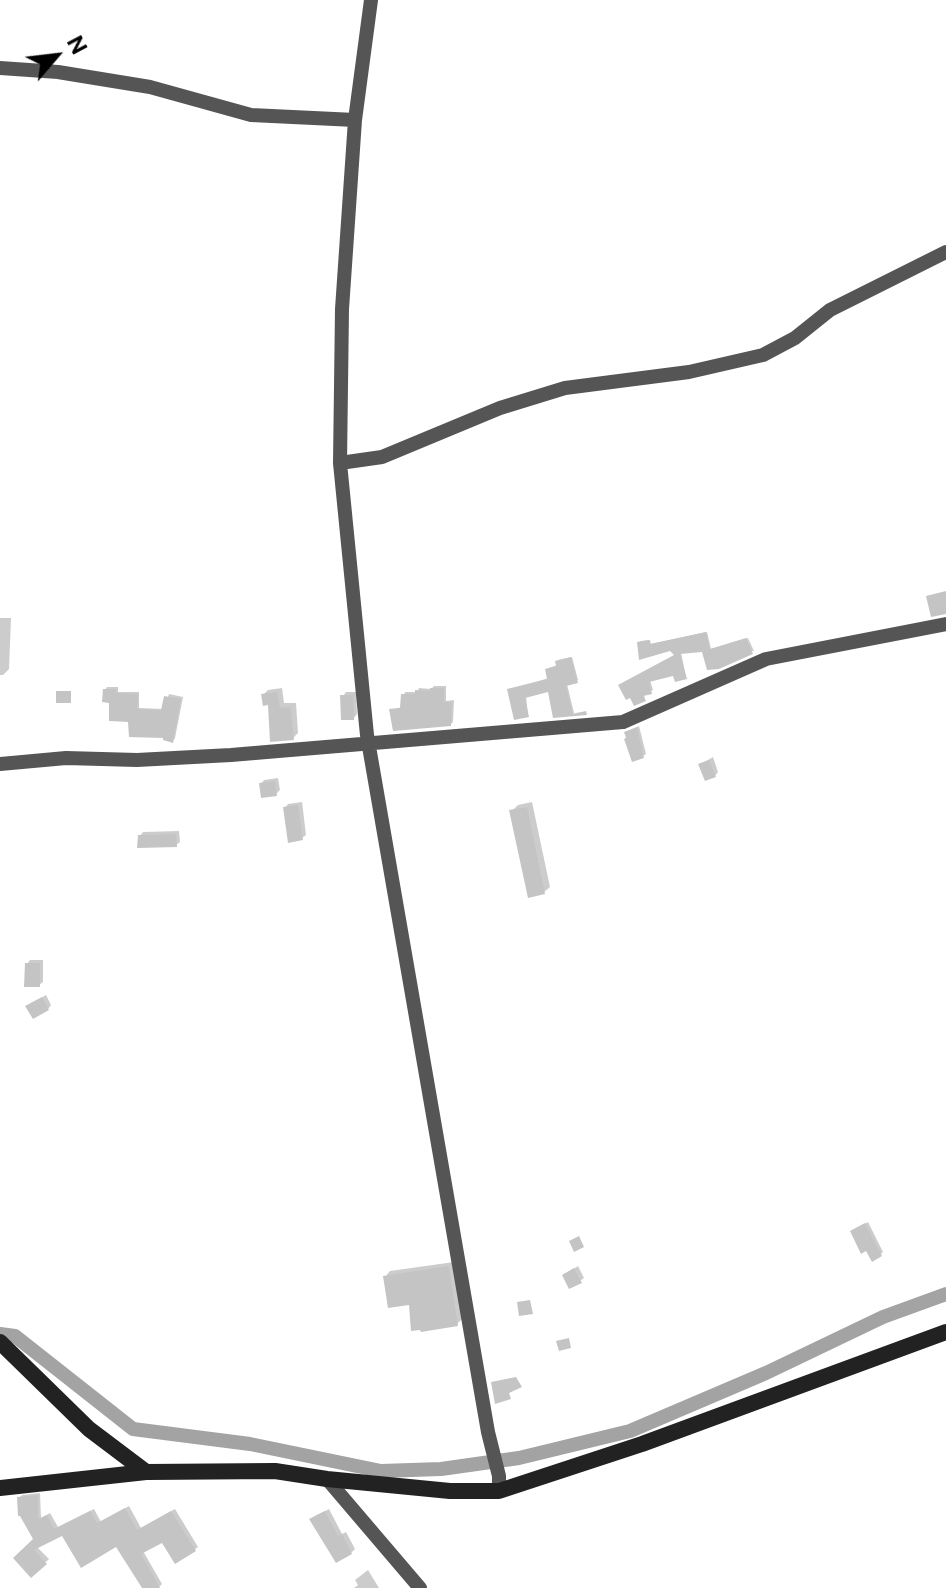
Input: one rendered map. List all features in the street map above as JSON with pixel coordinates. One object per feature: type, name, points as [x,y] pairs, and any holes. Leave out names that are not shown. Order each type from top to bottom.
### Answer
[{"type":"main road","points":[[0,1488],[146,1472],[275,1471],[450,1491],[499,1484],[671,1434],[946,1332]]},
{"type":"main road","points":[[0,1342],[89,1429],[146,1472]]},
{"type":"street","points":[[371,0],[355,120],[342,309],[340,463],[369,743],[499,1484]]},
{"type":"street","points":[[0,68],[58,72],[150,87],[251,115],[355,120]]},
{"type":"street","points":[[340,463],[382,457],[500,408],[565,388],[689,372],[763,355],[795,338],[830,310],[946,252]]},
{"type":"street","points":[[0,764],[66,758],[137,760],[623,722],[766,659],[946,624]]},
{"type":"street","points":[[327,1479],[420,1588]]},
{"type":"building","points":[[946,591],[946,614],[931,617],[926,596]]},
{"type":"building","points":[[706,632],[710,649],[746,638],[753,654],[719,669],[707,670],[702,652],[680,654],[687,679],[675,682],[673,676],[649,682],[652,694],[643,696],[646,701],[634,706],[630,698],[626,700],[618,685],[674,655],[670,651],[639,660],[637,642],[649,640],[650,644]]},
{"type":"building","points":[[571,657],[578,683],[566,686],[573,714],[586,711],[587,715],[553,718],[548,692],[525,698],[529,717],[514,720],[507,689],[547,679],[545,669],[556,666],[555,661]]},
{"type":"building","points":[[430,688],[444,688],[444,702],[452,702],[451,726],[393,731],[389,709],[400,708],[401,694],[415,694],[415,690],[430,691]]},
{"type":"building","points":[[103,689],[138,694],[137,709],[161,710],[164,696],[181,699],[173,743],[163,738],[129,737],[128,722],[109,721],[109,703],[102,702]]},
{"type":"building","points":[[56,691],[71,691],[71,703],[56,703]]},
{"type":"building","points":[[277,692],[280,708],[291,707],[294,740],[270,742],[268,705],[263,706],[261,694]]},
{"type":"building","points":[[340,695],[353,695],[354,720],[341,720]]},
{"type":"building","points":[[637,727],[644,758],[632,762],[624,732]]},
{"type":"building","points":[[709,760],[716,777],[705,781],[698,764]]},
{"type":"building","points":[[275,781],[277,796],[261,798],[259,783]]},
{"type":"building","points":[[298,805],[303,840],[288,843],[283,807]]},
{"type":"building","points":[[527,807],[545,894],[528,898],[509,810]]},
{"type":"building","points":[[176,834],[177,847],[137,848],[138,835]]},
{"type":"building","points":[[25,963],[40,963],[40,987],[24,987]]},
{"type":"building","points":[[42,997],[49,1010],[33,1019],[25,1006]]},
{"type":"building","points":[[865,1223],[882,1256],[872,1262],[866,1251],[861,1254],[850,1231]]},
{"type":"building","points":[[579,1236],[584,1247],[574,1252],[569,1241]]},
{"type":"building","points":[[449,1266],[458,1326],[411,1331],[409,1305],[388,1308],[383,1276]]},
{"type":"building","points":[[574,1268],[582,1283],[569,1289],[562,1275]]},
{"type":"building","points":[[530,1300],[533,1314],[519,1316],[517,1302]]},
{"type":"building","points":[[569,1338],[571,1348],[559,1351],[556,1341]]},
{"type":"building","points":[[516,1377],[522,1387],[509,1393],[511,1399],[495,1404],[491,1382]]},
{"type":"building","points":[[38,1495],[38,1519],[47,1515],[54,1529],[90,1511],[97,1523],[125,1508],[137,1530],[171,1511],[196,1551],[175,1564],[162,1543],[141,1554],[160,1588],[142,1588],[116,1547],[81,1568],[62,1536],[34,1550],[47,1564],[31,1578],[13,1558],[33,1539],[18,1516],[17,1497]]},
{"type":"building","points":[[325,1511],[352,1554],[336,1563],[309,1519]]},
{"type":"waterway","points":[[0,1334],[15,1336],[133,1429],[250,1444],[381,1471],[441,1469],[519,1458],[630,1431],[766,1373],[883,1317],[946,1294]]}]
